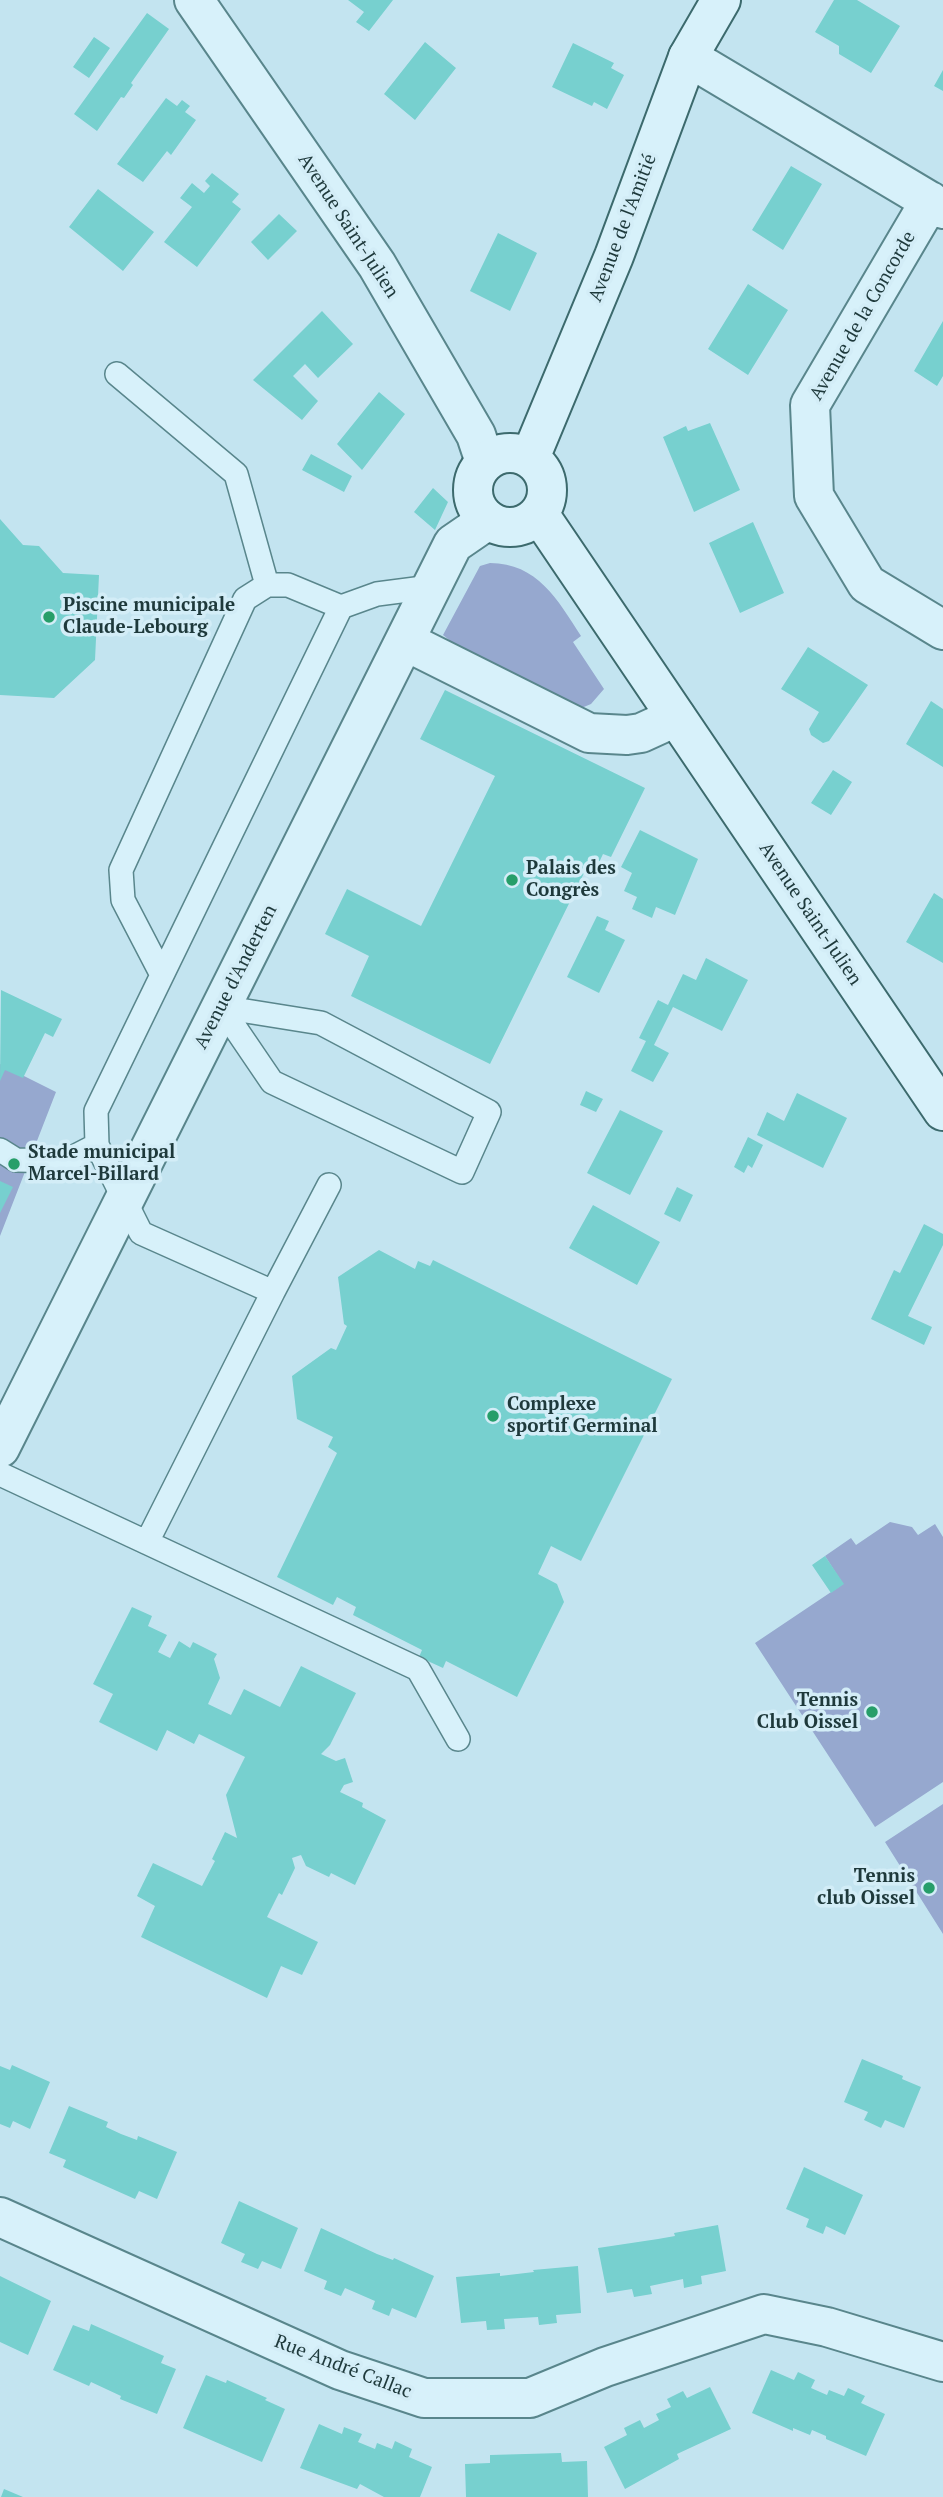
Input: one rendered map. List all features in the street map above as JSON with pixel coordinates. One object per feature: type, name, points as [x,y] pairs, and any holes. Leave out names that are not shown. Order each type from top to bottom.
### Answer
[{"type":"street","name":"Avenue Saint-Julien","points":[[194,0],[377,265],[476,435],[485,462]]},
{"type":"street","name":"Avenue de l'Amitié","points":[[530,458],[614,256],[688,57],[722,0]]},
{"type":"street","name":"Avenue de la Concorde","points":[[688,57],[936,205],[810,405],[814,496],[867,584],[943,630]]},
{"type":"street","points":[[507,452],[530,458],[539,467],[548,490],[545,503],[538,514],[520,526],[509,527],[488,520],[480,512],[472,492],[477,471],[495,455],[507,452]]},
{"type":"street","name":"Avenue Saint-Julien","points":[[538,514],[943,1111]]},
{"type":"street","name":"Avenue d'Anderten","points":[[0,1448],[453,544],[488,520]]},
{"type":"street","points":[[405,641],[589,733],[641,733],[676,717]]},
{"type":"street","name":"Rue André Callac","points":[[0,2217],[340,2370],[424,2398],[530,2398],[605,2367],[764,2314],[827,2327],[943,2362]]},
{"type":"lane","points":[[117,374],[236,474],[267,585]]},
{"type":"lane","points":[[162,975],[123,900],[121,870],[246,599],[267,585],[288,585],[341,607],[377,594],[432,587]]},
{"type":"lane","points":[[273,1292],[141,1233],[97,1145],[96,1111],[341,607]]},
{"type":"lane","points":[[221,1007],[321,1023],[489,1112],[462,1172],[272,1082],[221,1007]]},
{"type":"lane","points":[[0,1150],[16,1160],[66,1161],[97,1145]]},
{"type":"lane","points":[[147,1542],[329,1185]]},
{"type":"lane","points":[[0,1474],[418,1669],[458,1739]]},
{"type":"shaded area","points":[[490,563],[521,569],[544,586],[564,609],[581,636],[573,642],[604,689],[591,704],[579,709],[464,652],[443,635],[480,566]]},
{"type":"shaded area","name":"Stade municipal Marcel-Billard","points":[[0,1064],[56,1092],[0,1236]]},
{"type":"shaded area","name":"Tennis Club Oissel","points":[[890,1522],[912,1527],[918,1535],[935,1524],[943,1537],[943,1782],[875,1827],[755,1643],[843,1584],[825,1556],[851,1538],[856,1545]]},
{"type":"shaded area","name":"Tennis club Oissel","points":[[943,1804],[943,1934],[885,1842]]},
{"type":"building","points":[[348,0],[393,0],[369,31],[356,22],[364,12]]},
{"type":"building","points":[[834,0],[857,0],[900,26],[871,73],[839,54],[839,46],[815,32]]},
{"type":"building","points":[[147,13],[169,29],[131,83],[133,85],[124,98],[121,97],[97,131],[74,114]]},
{"type":"building","points":[[94,37],[110,48],[89,78],[73,67]]},
{"type":"building","points":[[425,42],[456,68],[415,120],[384,94]]},
{"type":"building","points":[[573,43],[614,63],[611,68],[624,75],[607,109],[594,102],[592,106],[552,87]]},
{"type":"building","points":[[943,70],[943,91],[934,86]]},
{"type":"building","points":[[166,98],[177,106],[182,100],[190,106],[185,112],[196,120],[171,155],[167,151],[143,182],[117,164]]},
{"type":"building","points":[[791,166],[822,184],[783,250],[752,230]]},
{"type":"building","points":[[212,173],[239,194],[232,202],[241,209],[197,267],[164,242],[192,207],[180,198],[192,183],[204,193],[210,186],[205,181]]},
{"type":"building","points":[[98,189],[154,232],[123,271],[69,227]]},
{"type":"building","points":[[279,214],[297,231],[268,260],[251,242]]},
{"type":"building","points":[[498,233],[537,253],[510,311],[470,291]]},
{"type":"building","points":[[748,284],[788,310],[748,375],[708,349]]},
{"type":"building","points":[[322,311],[353,344],[318,378],[305,364],[293,376],[318,401],[302,420],[253,380]]},
{"type":"building","points":[[943,321],[943,376],[937,386],[914,371]]},
{"type":"building","points":[[379,392],[405,414],[362,470],[337,444]]},
{"type":"building","points":[[710,423],[740,490],[694,512],[663,437],[686,426],[688,431]]},
{"type":"building","points":[[311,454],[352,476],[344,492],[302,470]]},
{"type":"building","points":[[433,488],[448,502],[435,530],[414,512]]},
{"type":"building","name":"Piscine municipale Claude-Lebourg","points":[[0,519],[23,545],[39,546],[63,573],[99,575],[95,660],[54,698],[0,695]]},
{"type":"building","points":[[753,522],[784,593],[740,613],[709,543]]},
{"type":"building","points":[[808,647],[868,685],[829,741],[823,743],[811,735],[809,729],[819,712],[781,689]]},
{"type":"building","name":"Palais des Congrès","points":[[445,690],[645,788],[611,857],[603,854],[595,871],[587,867],[490,1064],[351,996],[369,956],[325,934],[347,889],[421,926],[495,776],[420,739]]},
{"type":"building","points":[[931,701],[943,709],[943,767],[906,744]]},
{"type":"building","points":[[833,770],[852,782],[831,815],[811,803]]},
{"type":"building","points":[[640,830],[698,859],[675,915],[656,907],[652,918],[632,909],[637,897],[624,891],[632,873],[621,867]]},
{"type":"building","points":[[934,893],[943,899],[943,963],[906,942]]},
{"type":"building","points":[[597,916],[609,921],[605,930],[625,940],[599,993],[567,977]]},
{"type":"building","points":[[706,958],[748,980],[722,1031],[673,1007],[654,1045],[669,1053],[653,1082],[631,1071],[646,1041],[639,1038],[658,1000],[668,1005],[683,974],[696,980]]},
{"type":"building","points":[[1,990],[62,1019],[53,1037],[45,1033],[23,1078],[5,1070],[0,1081]]},
{"type":"building","points":[[586,1091],[603,1099],[596,1112],[580,1105]]},
{"type":"building","points":[[797,1093],[847,1118],[823,1168],[757,1135],[767,1112],[784,1121]]},
{"type":"building","points":[[620,1110],[663,1131],[630,1195],[587,1173]]},
{"type":"building","points":[[748,1137],[763,1145],[752,1168],[748,1165],[744,1173],[734,1167]]},
{"type":"building","points":[[0,1181],[13,1187],[0,1213]]},
{"type":"building","points":[[677,1187],[693,1195],[680,1222],[664,1214]]},
{"type":"building","points":[[593,1205],[660,1242],[637,1285],[569,1248]]},
{"type":"building","points":[[924,1224],[943,1234],[943,1245],[908,1316],[932,1327],[924,1345],[871,1319],[894,1270],[900,1273]]},
{"type":"building","points":[[379,1250],[415,1269],[418,1261],[430,1266],[433,1260],[672,1379],[581,1561],[551,1546],[538,1574],[557,1584],[564,1602],[517,1697],[446,1661],[443,1668],[419,1657],[422,1650],[353,1615],[356,1607],[337,1597],[333,1605],[277,1577],[337,1453],[328,1447],[333,1437],[297,1419],[292,1376],[331,1348],[336,1350],[347,1326],[344,1324],[338,1277]]},
{"type":"building","points":[[825,1556],[844,1584],[831,1593],[812,1565]]},
{"type":"building","points":[[132,1607],[152,1616],[148,1626],[167,1635],[158,1652],[170,1658],[179,1641],[190,1648],[193,1642],[217,1654],[214,1659],[220,1678],[208,1704],[231,1715],[244,1689],[280,1707],[301,1666],[356,1693],[330,1745],[321,1754],[336,1761],[345,1758],[353,1782],[344,1785],[340,1792],[363,1803],[362,1807],[386,1820],[355,1885],[331,1873],[329,1877],[306,1866],[301,1855],[292,1858],[295,1868],[282,1895],[279,1893],[267,1917],[318,1942],[302,1975],[281,1966],[267,1998],[141,1937],[155,1906],[137,1896],[153,1863],[202,1886],[215,1861],[212,1859],[225,1832],[237,1838],[226,1795],[245,1757],[199,1734],[194,1744],[167,1730],[157,1751],[99,1722],[113,1694],[93,1684]]},
{"type":"building","points":[[862,2059],[903,2076],[902,2079],[921,2087],[904,2128],[885,2120],[881,2128],[864,2120],[868,2112],[844,2102]]},
{"type":"building","points":[[12,2065],[50,2082],[30,2129],[13,2121],[10,2128],[0,2124],[0,2066],[10,2070]]},
{"type":"building","points":[[69,2106],[108,2122],[106,2127],[121,2134],[137,2140],[138,2136],[177,2152],[157,2199],[139,2191],[135,2199],[63,2167],[66,2160],[49,2153]]},
{"type":"building","points":[[804,2167],[863,2195],[845,2235],[826,2226],[823,2234],[806,2227],[809,2219],[786,2209]]},
{"type":"building","points":[[239,2201],[298,2228],[281,2269],[262,2261],[258,2269],[241,2262],[245,2254],[221,2243]]},
{"type":"building","points":[[718,2225],[726,2271],[701,2276],[702,2284],[684,2288],[683,2279],[650,2286],[652,2294],[634,2297],[632,2289],[607,2293],[598,2248],[675,2236],[674,2233]]},
{"type":"building","points":[[321,2228],[434,2276],[416,2318],[392,2308],[389,2316],[372,2309],[375,2301],[345,2288],[341,2296],[324,2289],[327,2281],[304,2271]]},
{"type":"building","points":[[578,2266],[581,2313],[556,2315],[557,2323],[539,2325],[538,2317],[504,2319],[505,2329],[487,2330],[486,2321],[461,2323],[456,2277],[500,2273],[500,2276]]},
{"type":"building","points":[[0,2276],[51,2301],[28,2355],[0,2342]]},
{"type":"building","points":[[91,2324],[164,2356],[161,2363],[176,2369],[157,2414],[120,2399],[121,2396],[91,2382],[89,2386],[53,2370],[73,2325],[89,2331]]},
{"type":"building","points":[[771,2370],[794,2380],[798,2372],[815,2380],[811,2388],[827,2395],[829,2390],[844,2396],[848,2388],[865,2396],[861,2403],[885,2414],[866,2456],[812,2430],[810,2435],[793,2428],[793,2431],[752,2413]]},
{"type":"building","points":[[206,2375],[226,2383],[227,2380],[285,2409],[262,2462],[183,2428]]},
{"type":"building","points":[[710,2387],[731,2429],[677,2454],[679,2459],[625,2489],[604,2447],[627,2435],[624,2428],[640,2420],[644,2428],[659,2420],[656,2414],[671,2407],[667,2399],[683,2391],[687,2398]]},
{"type":"building","points":[[319,2424],[342,2434],[344,2427],[362,2434],[358,2442],[375,2449],[377,2443],[392,2449],[395,2441],[412,2449],[409,2457],[432,2467],[420,2497],[384,2497],[360,2484],[357,2489],[300,2468]]},
{"type":"building","points":[[561,2453],[562,2462],[587,2461],[588,2497],[466,2497],[465,2464],[490,2463],[490,2455]]},
{"type":"building","points":[[4,2489],[23,2497],[1,2497]]},
{"type":"place","name":"Piscine municipale Claude-Lebourg","points":[[49,617]]},
{"type":"place","name":"Palais des Congrès","points":[[512,880]]},
{"type":"place","name":"Stade municipal Marcel-Billard","points":[[14,1164]]},
{"type":"place","name":"Complexe sportif Germinal","points":[[493,1416]]},
{"type":"place","name":"Tennis Club Oissel","points":[[872,1712]]},
{"type":"place","name":"Tennis club Oissel","points":[[929,1888]]}]
